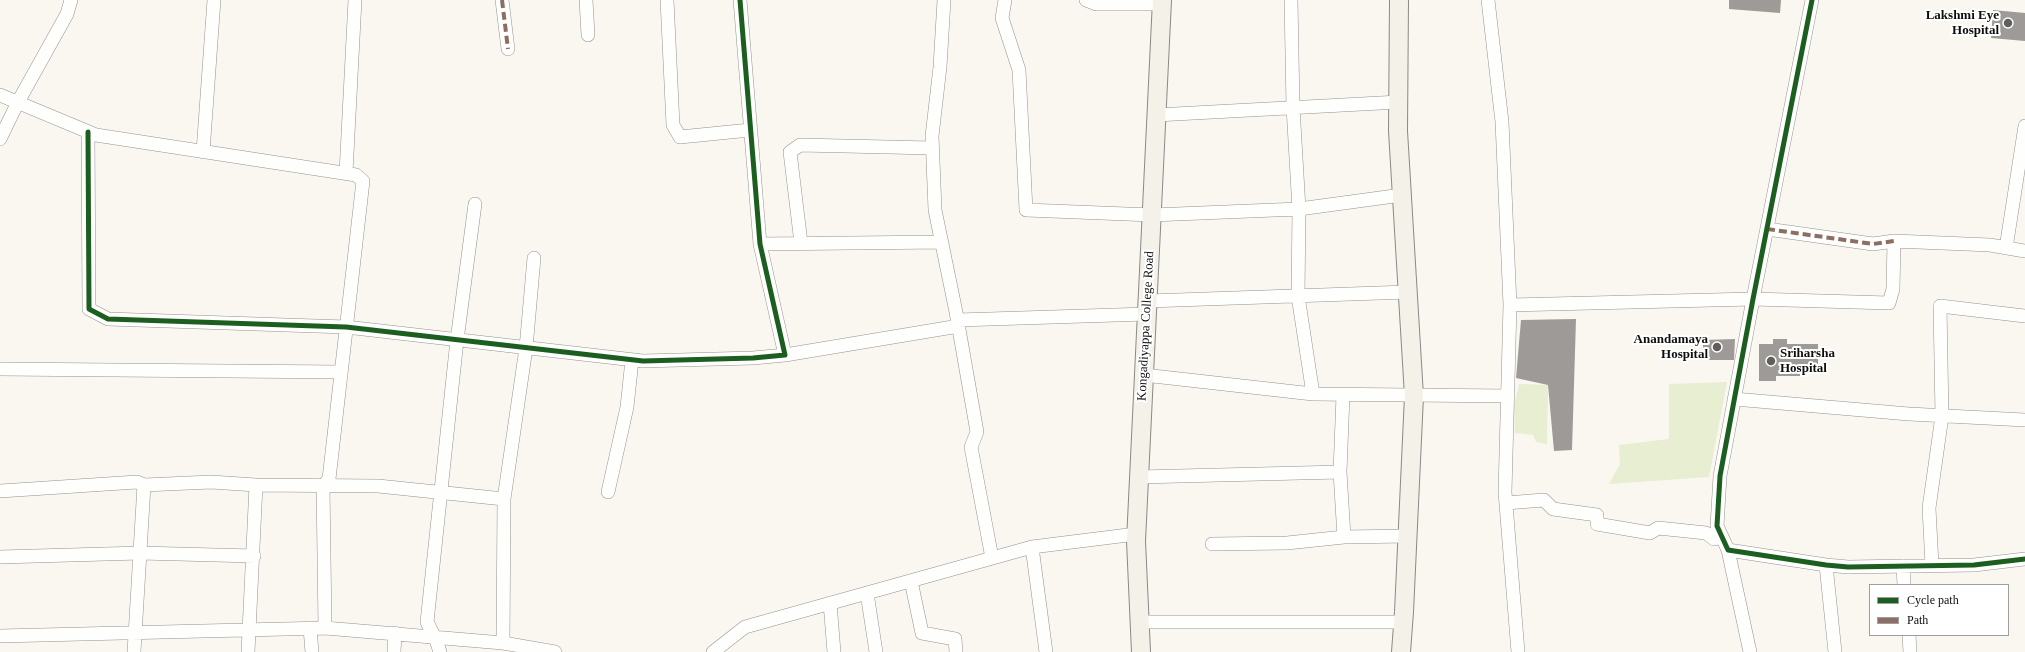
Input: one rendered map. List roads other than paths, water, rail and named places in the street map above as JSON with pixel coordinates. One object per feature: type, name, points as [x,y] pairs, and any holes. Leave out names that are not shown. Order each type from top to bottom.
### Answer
[{"type":"street","points":[[0,139],[18,102],[67,14],[71,0]]},
{"type":"street","points":[[203,152],[214,0]]},
{"type":"street","points":[[325,628],[323,486],[329,479],[363,181],[356,175],[346,173],[355,0]]},
{"type":"street","points":[[502,0],[508,49]]},
{"type":"street","points":[[586,0],[588,36]]},
{"type":"street","points":[[667,0],[673,125],[680,137],[750,130]]},
{"type":"street","points":[[740,0],[760,244],[785,355]]},
{"type":"street","points":[[944,0],[940,67],[932,136],[935,210],[958,323],[976,432],[971,448],[992,558]]},
{"type":"street","points":[[1005,0],[1002,18],[1019,70],[1026,210],[1152,215],[1299,209],[1402,195]]},
{"type":"street","points":[[1086,0],[1096,4],[1162,2]]},
{"type":"street","points":[[1291,0],[1293,107],[1299,209],[1298,296],[1312,394]]},
{"type":"street","points":[[1399,0],[1398,131],[1414,396],[1404,622],[1401,652]]},
{"type":"street","points":[[1488,0],[1502,122],[1510,305],[1506,502],[1518,652]]},
{"type":"street","points":[[1750,652],[1728,550],[1718,526],[1720,476],[1812,0]]},
{"type":"street","name":"Kongadiyappa College Road","points":[[1141,652],[1136,534],[1162,2]]},
{"type":"street","points":[[0,95],[96,135],[356,175]]},
{"type":"street","points":[[1156,114],[1399,102]]},
{"type":"street","points":[[2006,248],[2025,126]]},
{"type":"street","points":[[88,132],[89,309],[108,319],[346,327],[632,360],[753,358],[785,355],[958,323],[1298,296],[1408,292]]},
{"type":"street","points":[[801,243],[790,152],[800,145],[932,148]]},
{"type":"street","points":[[440,652],[435,636],[427,622],[442,493],[457,340],[475,204]]},
{"type":"street","points":[[1767,229],[1873,244],[1894,241],[1990,245],[2025,251]]},
{"type":"street","points":[[1510,305],[1753,299],[1890,304],[1893,289],[1894,241]]},
{"type":"street","points":[[760,244],[942,242]]},
{"type":"street","points":[[503,643],[504,499],[526,347],[534,258]]},
{"type":"street","points":[[1932,565],[1929,508],[1942,416],[1940,306],[2025,316]]},
{"type":"street","points":[[608,492],[627,407],[632,360]]},
{"type":"street","points":[[0,369],[341,372]]},
{"type":"street","points":[[1144,375],[1312,394],[1508,396]]},
{"type":"street","points":[[1342,395],[1340,472],[1344,537]]},
{"type":"street","points":[[1734,399],[1942,416],[2025,420]]},
{"type":"street","points":[[1139,477],[1340,472]]},
{"type":"street","points":[[0,491],[137,482],[144,485],[211,482],[256,485],[378,486],[504,499]]},
{"type":"street","points":[[134,652],[144,485]]},
{"type":"street","points":[[248,652],[254,556],[256,485]]},
{"type":"street","points":[[1506,502],[1544,500],[1553,509],[1596,515],[1597,524],[1650,533],[1658,528],[1706,533],[1714,539],[1722,537]]},
{"type":"street","points":[[712,652],[744,627],[830,603],[1032,547],[1136,534]]},
{"type":"street","points":[[1212,544],[1287,543],[1344,537],[1408,536]]},
{"type":"street","points":[[1032,547],[1046,652]]},
{"type":"street","points":[[1728,550],[1848,567],[1974,565],[2025,559]]},
{"type":"street","points":[[0,557],[140,553],[254,556]]},
{"type":"street","points":[[1826,565],[1835,652]]},
{"type":"street","points":[[1903,566],[1904,584]]},
{"type":"street","points":[[911,581],[922,633],[955,639],[956,652]]},
{"type":"street","points":[[867,593],[876,652]]},
{"type":"street","points":[[830,603],[834,652]]},
{"type":"street","points":[[1140,622],[1404,622]]},
{"type":"street","points":[[310,628],[312,652]]},
{"type":"street","points":[[0,636],[325,628],[435,636],[503,643],[532,650],[555,652]]},
{"type":"street","points":[[394,652],[395,633]]},
{"type":"street","points":[[1908,636],[1910,652]]},
{"type":"place","name":"Lakshmi Eye Hospital","points":[[2008,23]]},
{"type":"place","name":"Anandamaya Hospital","points":[[1717,347]]},
{"type":"place","name":"Sriharsha Hospital","points":[[1771,361]]}]
